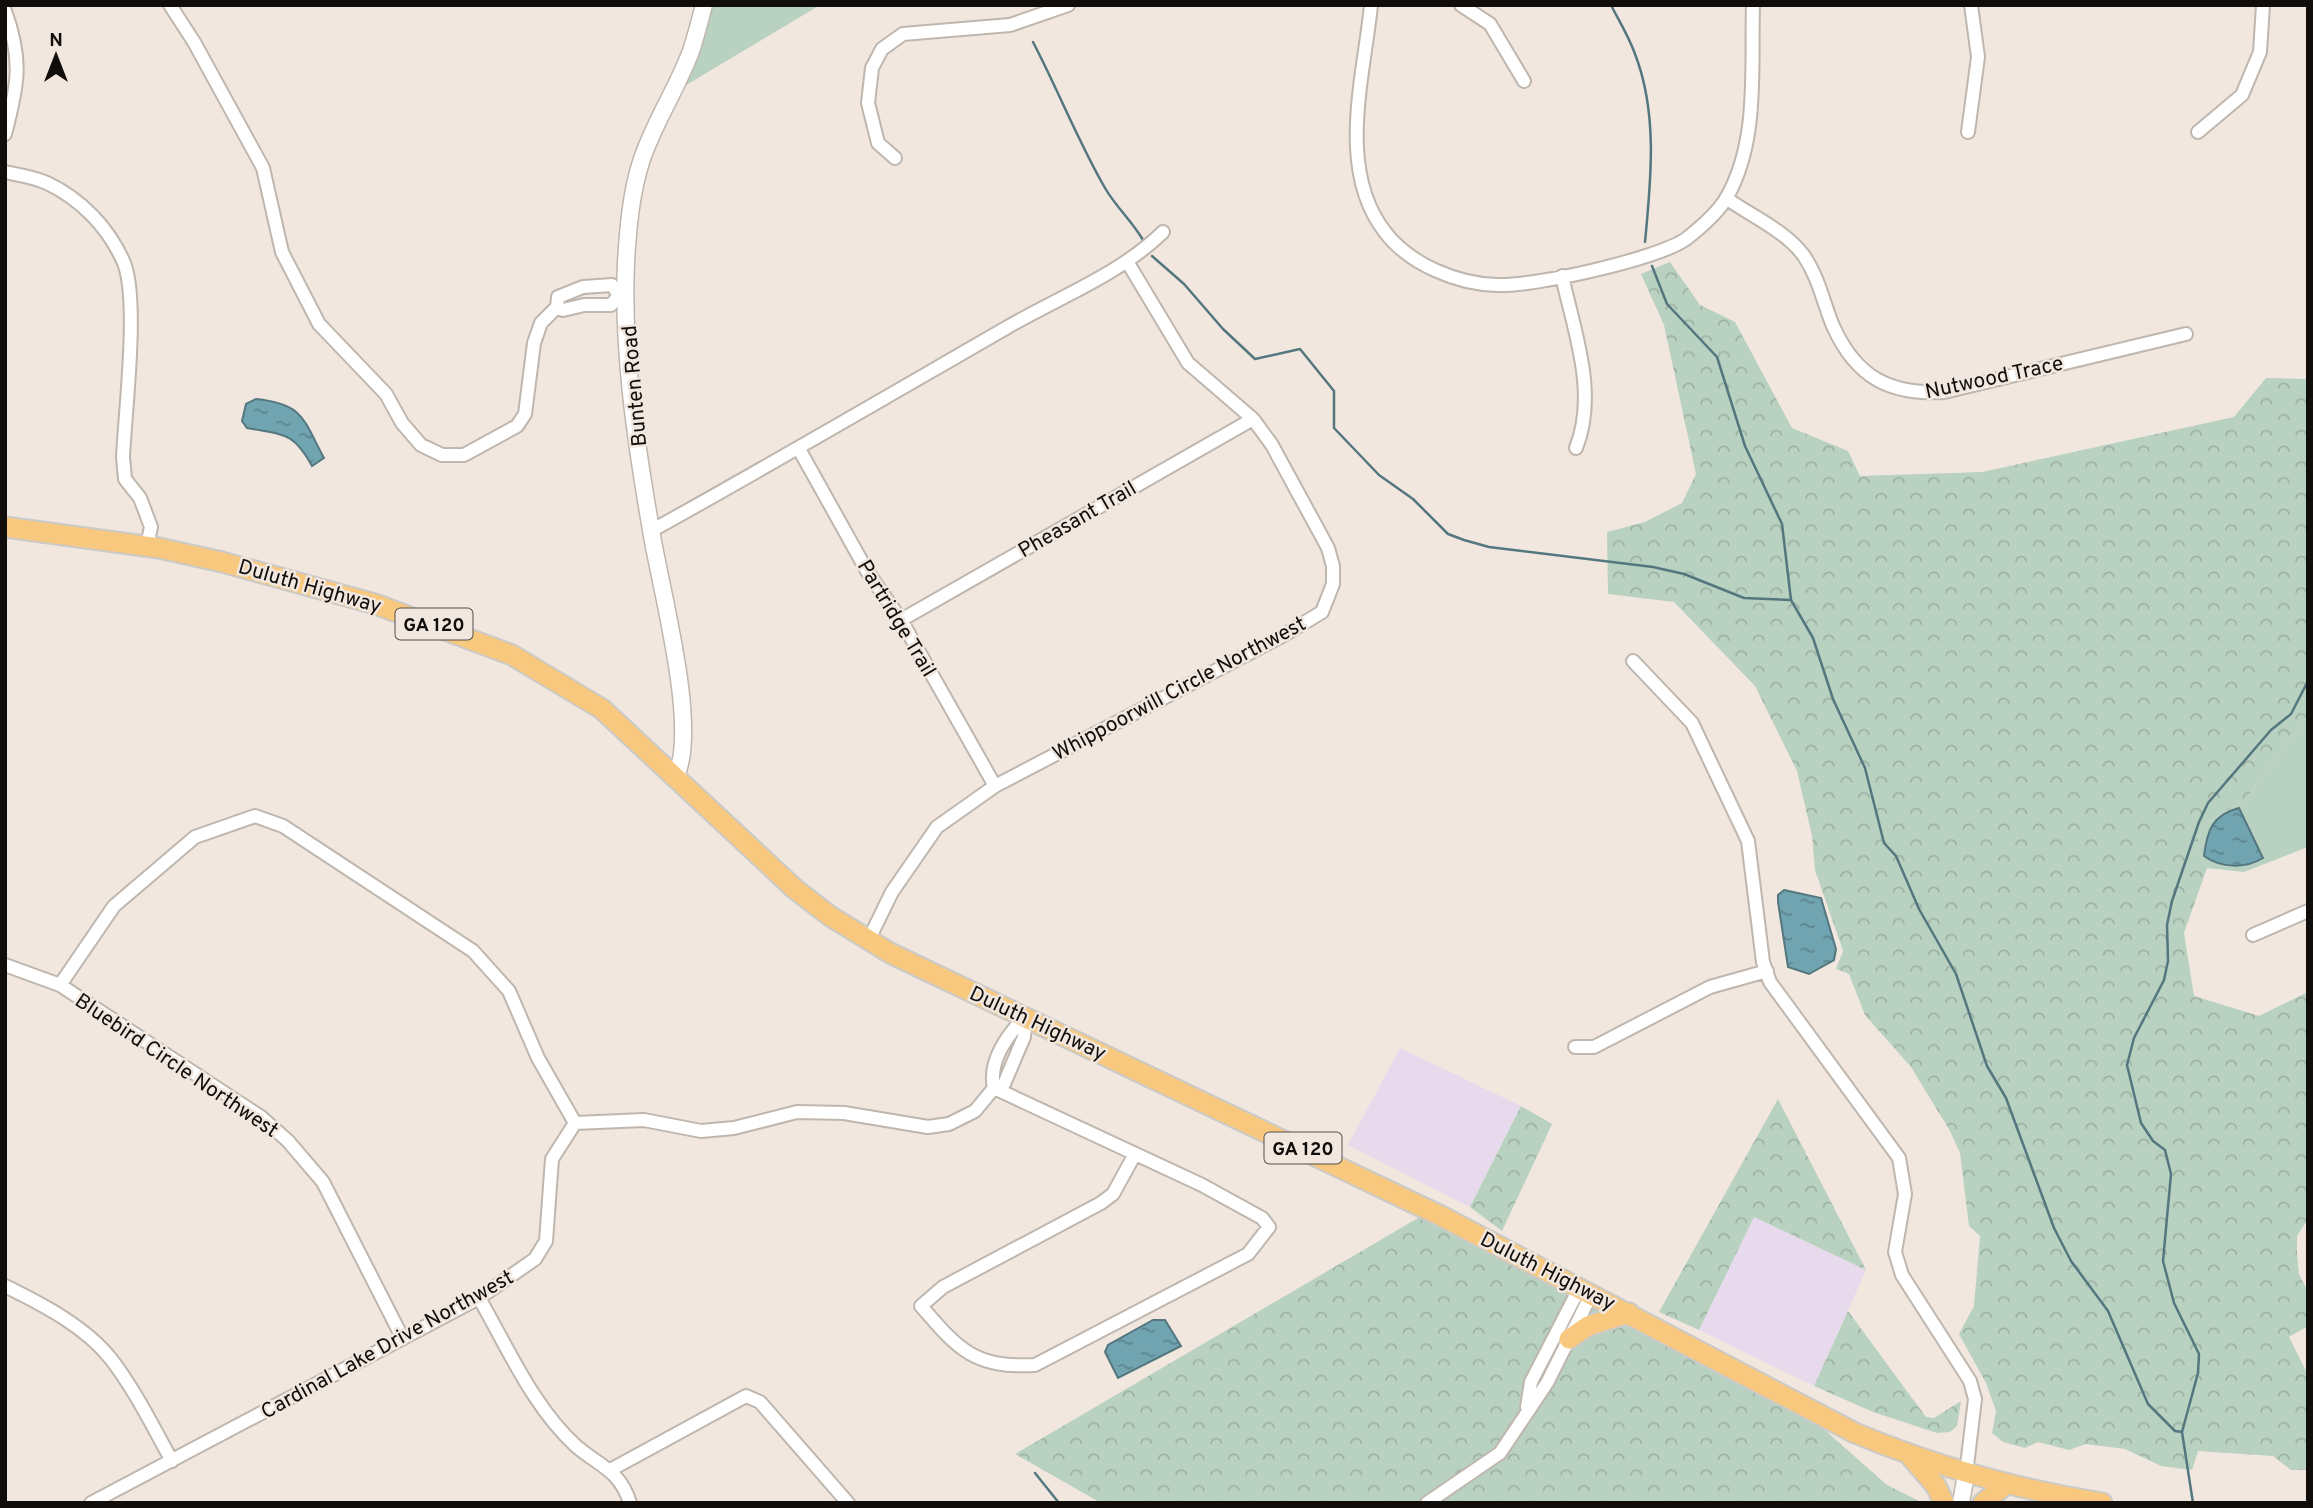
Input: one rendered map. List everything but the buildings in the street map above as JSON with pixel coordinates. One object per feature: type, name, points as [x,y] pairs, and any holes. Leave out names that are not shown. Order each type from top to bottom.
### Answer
[{"type":"main road","name":"Duluth Highway","points":[[5,527],[147,546],[222,562],[339,593],[428,622],[512,656],[602,709],[795,889],[868,941],[1244,1120],[1586,1290],[1785,1399],[1854,1433],[1910,1456],[2005,1486],[2102,1503]]},
{"type":"main road","points":[[1569,1339],[1588,1326],[1629,1313]]},
{"type":"main road","points":[[1910,1456],[1936,1486],[1944,1503]]},
{"type":"main road","points":[[1983,1503],[2005,1486]]},
{"type":"street","points":[[170,5],[263,168],[282,252],[319,324],[386,394],[402,424],[421,445],[442,454],[464,455],[480,449],[517,426],[525,414],[534,343],[541,323],[557,307],[558,297],[575,290],[612,285],[623,295],[611,305],[579,306],[563,310],[557,307]]},
{"type":"street","name":"Bunten Road","points":[[676,776],[681,764],[681,701],[671,627],[651,531],[630,380],[623,295],[631,209],[641,163],[691,50],[704,5]]},
{"type":"street","points":[[895,158],[878,143],[868,103],[872,68],[882,49],[903,34],[1010,24],[1068,5]]},
{"type":"street","points":[[1371,5],[1356,124],[1363,190],[1385,232],[1416,261],[1466,281],[1496,285],[1530,284],[1656,254],[1685,239],[1726,198],[1745,155],[1749,133],[1753,5]]},
{"type":"street","points":[[1461,5],[1490,24],[1524,81]]},
{"type":"street","points":[[2198,132],[2242,95],[2260,52],[2263,5]]},
{"type":"street","points":[[1968,132],[1978,57],[1976,7]]},
{"type":"street","points":[[5,11],[17,48],[18,85],[5,134]]},
{"type":"street","points":[[5,172],[44,182],[73,197],[103,226],[124,265],[131,299],[123,457],[125,479],[140,498],[151,527],[147,546]]},
{"type":"street","name":"Nutwood Trace","points":[[1726,198],[1790,240],[1802,254],[1847,350],[1865,373],[1890,387],[1913,394],[1944,392],[2186,334]]},
{"type":"street","points":[[651,531],[799,449],[1051,302],[1128,262],[1163,232]]},
{"type":"street","name":"Whippoorwill Circle Northwest","points":[[868,941],[892,892],[937,827],[995,786],[1284,635],[1322,612],[1333,584],[1334,566],[1328,548],[1287,469],[1254,419],[1188,363],[1128,262]]},
{"type":"street","points":[[1562,276],[1586,393],[1586,415],[1576,448]]},
{"type":"street","points":[[575,290],[579,306]]},
{"type":"street","name":"Pheasant Trail","points":[[901,620],[1254,419]]},
{"type":"street","name":"Partridge Trail","points":[[799,449],[867,571],[901,620],[995,786]]},
{"type":"street","points":[[1633,661],[1692,723],[1748,841],[1770,982],[1899,1158],[1905,1194],[1895,1252],[1902,1275],[1970,1381],[1975,1399],[1961,1503]]},
{"type":"street","name":"Bluebird Circle Northwest","points":[[402,1338],[323,1182],[288,1141],[261,1117],[60,985],[114,906],[147,875],[195,837],[255,816],[283,826],[473,951],[509,991],[538,1058],[575,1123]]},
{"type":"street","points":[[2253,935],[2308,911]]},
{"type":"street","points":[[5,965],[60,985]]},
{"type":"street","points":[[1575,1047],[1594,1047],[1710,987],[1767,971]]},
{"type":"street","points":[[1025,1017],[1009,1032],[990,1074],[994,1088],[1202,1185],[1262,1219],[1269,1227],[1248,1254],[1035,1365],[1010,1366],[974,1357],[943,1332],[921,1306],[943,1287],[1101,1203],[1113,1194],[1135,1154]]},
{"type":"street","points":[[575,1123],[644,1120],[701,1131],[734,1128],[797,1112],[844,1113],[928,1127],[949,1124],[975,1111],[994,1088]]},
{"type":"street","name":"Cardinal Lake Drive Northwest","points":[[91,1503],[479,1298],[536,1259],[546,1241],[552,1160],[575,1123]]},
{"type":"street","points":[[5,1286],[43,1306],[94,1341],[111,1360],[172,1461]]},
{"type":"street","points":[[1427,1503],[1500,1453],[1547,1383],[1569,1339],[1586,1290]]},
{"type":"street","points":[[1526,1411],[1531,1382],[1586,1290]]},
{"type":"street","points":[[479,1298],[548,1416],[578,1447],[612,1469],[630,1503]]},
{"type":"street","points":[[612,1469],[746,1396],[760,1402],[848,1503]]},
{"type":"shaded area","points":[[1400,1048],[1521,1106],[1470,1207],[1348,1145]]},
{"type":"shaded area","points":[[1754,1217],[1866,1270],[1814,1386],[1699,1330]]},
{"type":"green space","points":[[711,5],[820,5],[678,90]]},
{"type":"green space","points":[[1670,262],[1700,305],[1735,322],[1792,428],[1848,451],[1860,476],[1982,472],[2234,417],[2266,378],[2308,379],[2308,714],[2247,798],[2203,825],[2197,846],[2207,868],[2184,933],[2194,996],[2259,1016],[2308,992],[2308,1219],[2297,1236],[2297,1254],[2299,1274],[2308,1292],[2308,1326],[2289,1337],[2308,1375],[2308,1470],[2291,1470],[2273,1456],[2198,1451],[2192,1470],[2161,1466],[2125,1449],[2086,1444],[2069,1450],[2038,1442],[2025,1448],[2003,1442],[1992,1433],[1996,1411],[1986,1383],[1959,1334],[1974,1306],[1980,1236],[1969,1226],[1960,1153],[1950,1131],[1911,1067],[1865,1015],[1849,974],[1836,969],[1843,951],[1815,870],[1812,836],[1797,771],[1755,686],[1674,602],[1608,594],[1607,532],[1645,522],[1682,503],[1696,474],[1664,325],[1641,274]]},
{"type":"green space","points":[[2308,714],[2308,847],[2244,872],[2207,868],[2197,846],[2203,825],[2247,798]]},
{"type":"green space","points":[[1778,1099],[1866,1270],[1754,1217],[1699,1330],[1659,1312]]},
{"type":"green space","points":[[1521,1106],[1552,1124],[1502,1231],[1470,1207]]},
{"type":"green space","points":[[1430,1211],[1801,1409],[1887,1485],[1923,1503],[1101,1503],[1015,1454]]},
{"type":"green space","points":[[1848,1311],[1926,1417],[1934,1418],[1961,1401],[1957,1426],[1950,1432],[1937,1433],[1873,1412],[1814,1386]]},
{"type":"water","points":[[256,399],[284,405],[300,416],[324,458],[312,466],[293,440],[286,436],[247,428],[242,421],[246,404]]},
{"type":"water","points":[[2239,808],[2263,858],[2249,864],[2233,866],[2204,856],[2212,825],[2223,815]]},
{"type":"water","points":[[1784,890],[1821,898],[1836,949],[1834,960],[1809,974],[1788,967],[1778,902],[1778,895]]},
{"type":"water","points":[[1153,1320],[1165,1320],[1181,1346],[1118,1378],[1105,1352],[1108,1345]]},
{"type":"waterway","points":[[1611,5],[1635,54],[1647,100],[1651,171],[1645,242]]},
{"type":"waterway","points":[[1033,42],[1105,188],[1143,240]]},
{"type":"waterway","points":[[1152,256],[1184,284],[1223,329],[1255,359],[1300,349],[1334,391],[1334,428],[1379,475],[1413,499],[1448,534],[1489,547],[1653,567],[1684,574],[1744,598],[1791,600]]},
{"type":"waterway","points":[[1652,266],[1667,304],[1717,357],[1745,446],[1782,524],[1791,600],[1813,638],[1833,699],[1865,768],[1884,843],[1896,856],[1919,909],[1956,974],[1987,1066],[2006,1098],[2054,1228],[2071,1261],[2108,1311],[2148,1404],[2175,1431],[2182,1432]]},
{"type":"waterway","points":[[2193,1503],[2182,1432],[2198,1373],[2199,1354],[2174,1303],[2163,1261],[2171,1174],[2165,1150],[2153,1141],[2141,1123],[2127,1065],[2134,1038],[2164,980],[2168,961],[2167,925],[2172,901],[2199,822],[2208,803],[2271,730],[2291,714],[2308,681]]},
{"type":"waterway","points":[[1035,1473],[1059,1503]]}]
